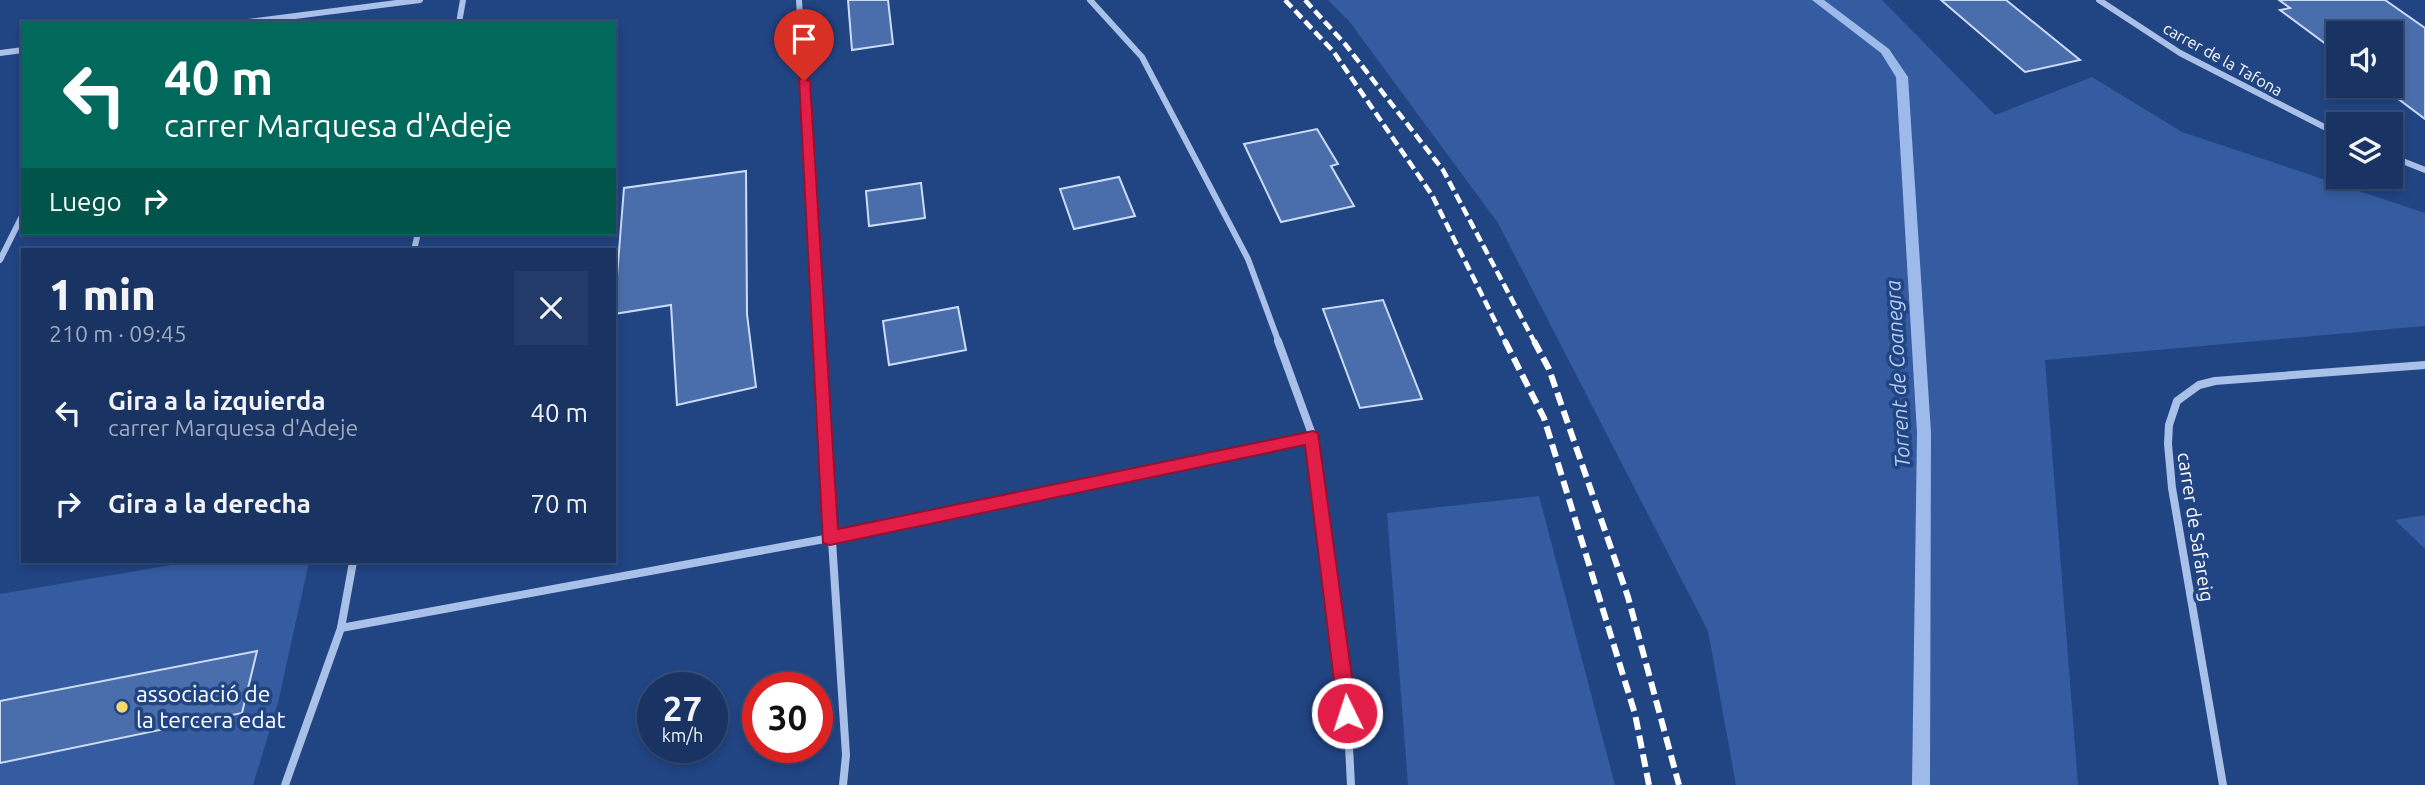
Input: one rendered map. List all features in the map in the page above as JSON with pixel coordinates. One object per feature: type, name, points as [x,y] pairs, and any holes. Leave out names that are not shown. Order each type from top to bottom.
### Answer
[{"type":"street","points":[[256,21],[420,0]]},
{"type":"street","points":[[458,21],[463,0]]},
{"type":"street","points":[[799,0],[830,538],[846,755],[843,785]]},
{"type":"street","points":[[1090,0],[1142,57],[1248,259],[1313,437],[1346,688],[1351,785]]},
{"type":"street","name":"carrer de la Tafona","points":[[2099,0],[2180,53],[2326,128]]},
{"type":"street","points":[[0,53],[21,50]]},
{"type":"street","points":[[2403,161],[2425,170]]},
{"type":"street","points":[[0,260],[21,218]]},
{"type":"street","name":"carrer de Safareig","points":[[2222,785],[2172,488],[2169,425],[2177,401],[2199,385],[2215,381],[2425,365]]},
{"type":"street","points":[[341,628],[830,538],[1313,437]]},
{"type":"street","points":[[285,785],[341,628],[354,563]]},
{"type":"shaded area","points":[[1328,0],[1882,0],[1995,115],[2092,77],[2182,132],[2326,180],[2326,189],[2353,189],[2425,213],[2425,326],[2045,360],[2078,785],[1736,785],[1708,631],[1498,223],[1349,21]]},
{"type":"shaded area","points":[[1539,496],[1615,785],[1408,785],[1387,513]]},
{"type":"shaded area","points":[[2425,515],[2425,549],[2395,520]]},
{"type":"shaded area","points":[[183,563],[309,563],[278,703],[253,785],[0,785],[0,594]]},
{"type":"building","points":[[848,0],[888,0],[893,44],[852,50]]},
{"type":"building","points":[[1941,0],[2006,0],[2080,60],[2025,72]]},
{"type":"building","points":[[2279,0],[2385,0],[2425,28],[2425,119],[2397,98],[2403,98],[2403,21],[2326,21],[2326,44],[2280,10],[2290,8]]},
{"type":"building","points":[[1317,129],[1338,164],[1331,166],[1354,206],[1281,222],[1244,144]]},
{"type":"building","points":[[746,171],[747,314],[756,387],[677,405],[671,305],[616,314],[624,188]]},
{"type":"building","points":[[1119,177],[1135,216],[1074,229],[1060,189]]},
{"type":"building","points":[[921,183],[925,218],[869,226],[866,191]]},
{"type":"building","points":[[1383,300],[1422,399],[1360,408],[1323,309]]},
{"type":"building","points":[[958,307],[966,350],[889,365],[883,321]]},
{"type":"building","name":"associació de la tercera edat","points":[[257,651],[242,713],[0,763],[0,701]]},
{"type":"waterway","name":"Torrent de Coanegra","points":[[1817,0],[1885,51],[1902,77],[1924,433],[1921,785]]},
{"type":"railway","points":[[1285,0],[1333,51],[1432,195],[1505,341]]},
{"type":"railway","points":[[1305,0],[1345,44],[1443,170],[1535,343]]},
{"type":"railway","points":[[1505,341],[1544,418],[1635,714],[1649,785]]},
{"type":"railway","points":[[1534,341],[1549,369],[1628,597],[1679,785]]},
{"type":"place","name":"associació de la tercera edat","points":[[122,707]]},
{"type":"route","points":[[804,81],[830,538],[1313,437],[1347,713]]}]
